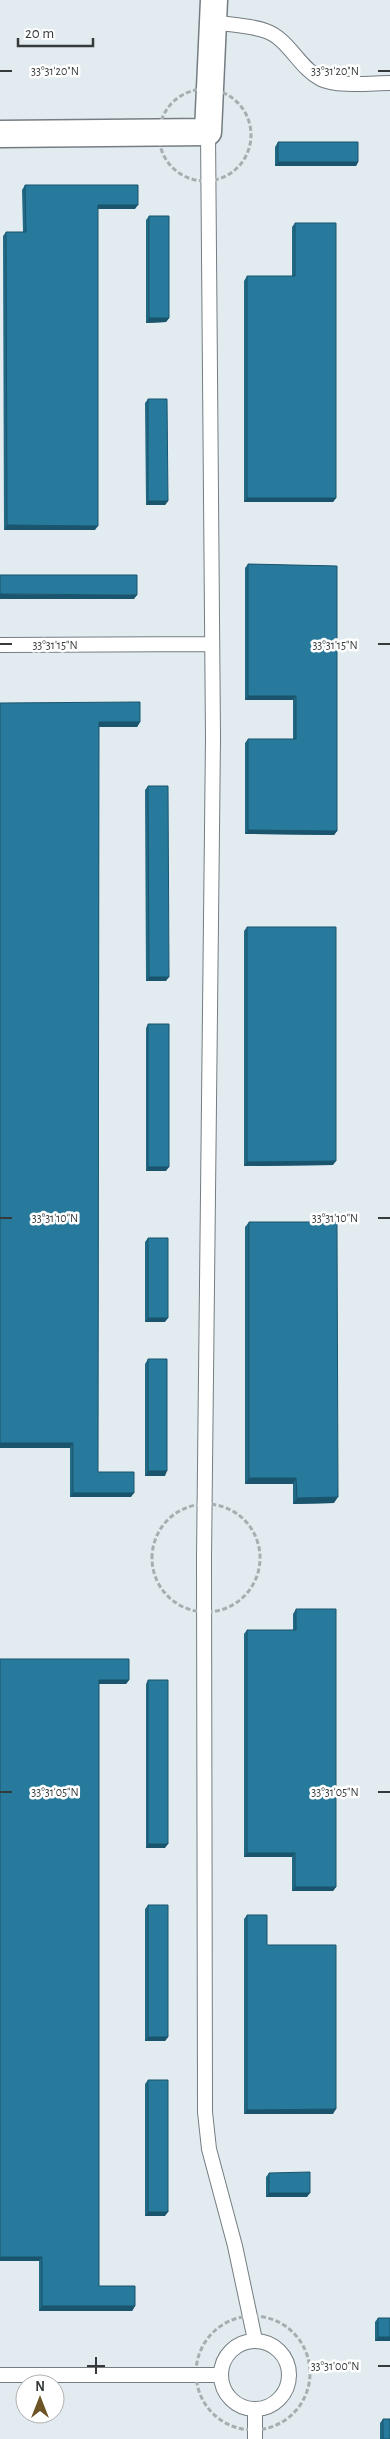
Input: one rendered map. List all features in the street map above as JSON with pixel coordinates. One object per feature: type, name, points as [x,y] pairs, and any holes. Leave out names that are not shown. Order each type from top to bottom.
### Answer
[{"type":"street","points":[[0,134],[208,132],[213,11]]},
{"type":"lane","points":[[213,11],[267,31],[280,40],[306,69],[323,80],[346,83],[390,83]]},
{"type":"lane","points":[[208,132],[212,644],[204,1549],[205,2112],[209,2149],[235,2246],[255,2340]]},
{"type":"lane","points":[[0,645],[212,644]]},
{"type":"lane","points":[[255,2340],[275,2347],[288,2364],[290,2375],[288,2386],[279,2399],[266,2408],[255,2409],[244,2408],[234,2403],[224,2390],[220,2375],[227,2354],[244,2342],[255,2340]]},
{"type":"lane","points":[[0,2375],[220,2375]]},
{"type":"lane","points":[[255,2409],[255,2434]]},
{"type":"path","points":[[250,2316],[268,2318],[286,2326],[300,2340],[309,2358],[311,2378],[306,2397],[295,2413],[279,2425],[261,2430],[255,2434],[226,2424],[212,2413],[202,2398],[196,2382],[196,2363],[202,2346],[213,2332],[229,2321],[250,2316]]},
{"type":"building","points":[[278,142],[358,142],[358,162],[278,162]]},
{"type":"building","points":[[25,185],[138,185],[138,205],[98,205],[98,526],[7,525],[6,232],[26,232]]},
{"type":"building","points":[[149,216],[169,216],[169,318],[149,318]]},
{"type":"building","points":[[295,223],[336,223],[336,498],[247,498],[247,276],[295,276]]},
{"type":"building","points":[[148,399],[167,399],[168,501],[148,501]]},
{"type":"building","points":[[248,564],[337,566],[337,831],[248,830],[248,739],[296,739],[296,696],[248,696]]},
{"type":"building","points":[[0,575],[137,575],[137,595],[0,594]]},
{"type":"building","points":[[140,702],[140,722],[99,722],[98,1472],[134,1472],[134,1493],[73,1493],[73,1443],[0,1443],[0,703]]},
{"type":"building","points":[[148,786],[168,786],[169,977],[149,977]]},
{"type":"building","points":[[247,927],[336,927],[336,1161],[247,1162]]},
{"type":"building","points":[[148,1024],[169,1024],[169,1167],[148,1167]]},
{"type":"building","points":[[249,1222],[337,1222],[338,1497],[297,1498],[296,1478],[249,1478]]},
{"type":"building","points":[[148,1238],[168,1238],[168,1318],[148,1318]]},
{"type":"building","points":[[148,1359],[167,1359],[167,1471],[148,1471]]},
{"type":"building","points":[[296,1609],[336,1609],[336,1887],[295,1887],[295,1853],[247,1853],[247,1630],[296,1630]]},
{"type":"building","points":[[0,1659],[129,1659],[129,1680],[99,1680],[99,2286],[135,2286],[135,2306],[42,2306],[42,2257],[0,2257]]},
{"type":"building","points":[[148,1680],[168,1680],[168,1844],[148,1844]]},
{"type":"building","points":[[148,1905],[168,1905],[168,2037],[148,2037]]},
{"type":"building","points":[[247,1915],[267,1915],[267,1945],[336,1945],[336,2109],[247,2110]]},
{"type":"building","points":[[148,2080],[168,2080],[168,2212],[148,2212]]},
{"type":"building","points":[[310,2172],[310,2193],[269,2193],[269,2173]]},
{"type":"building","points":[[378,2318],[390,2318],[390,2337],[378,2337]]},
{"type":"building","points":[[383,2419],[390,2419],[390,2439],[383,2439]]}]
